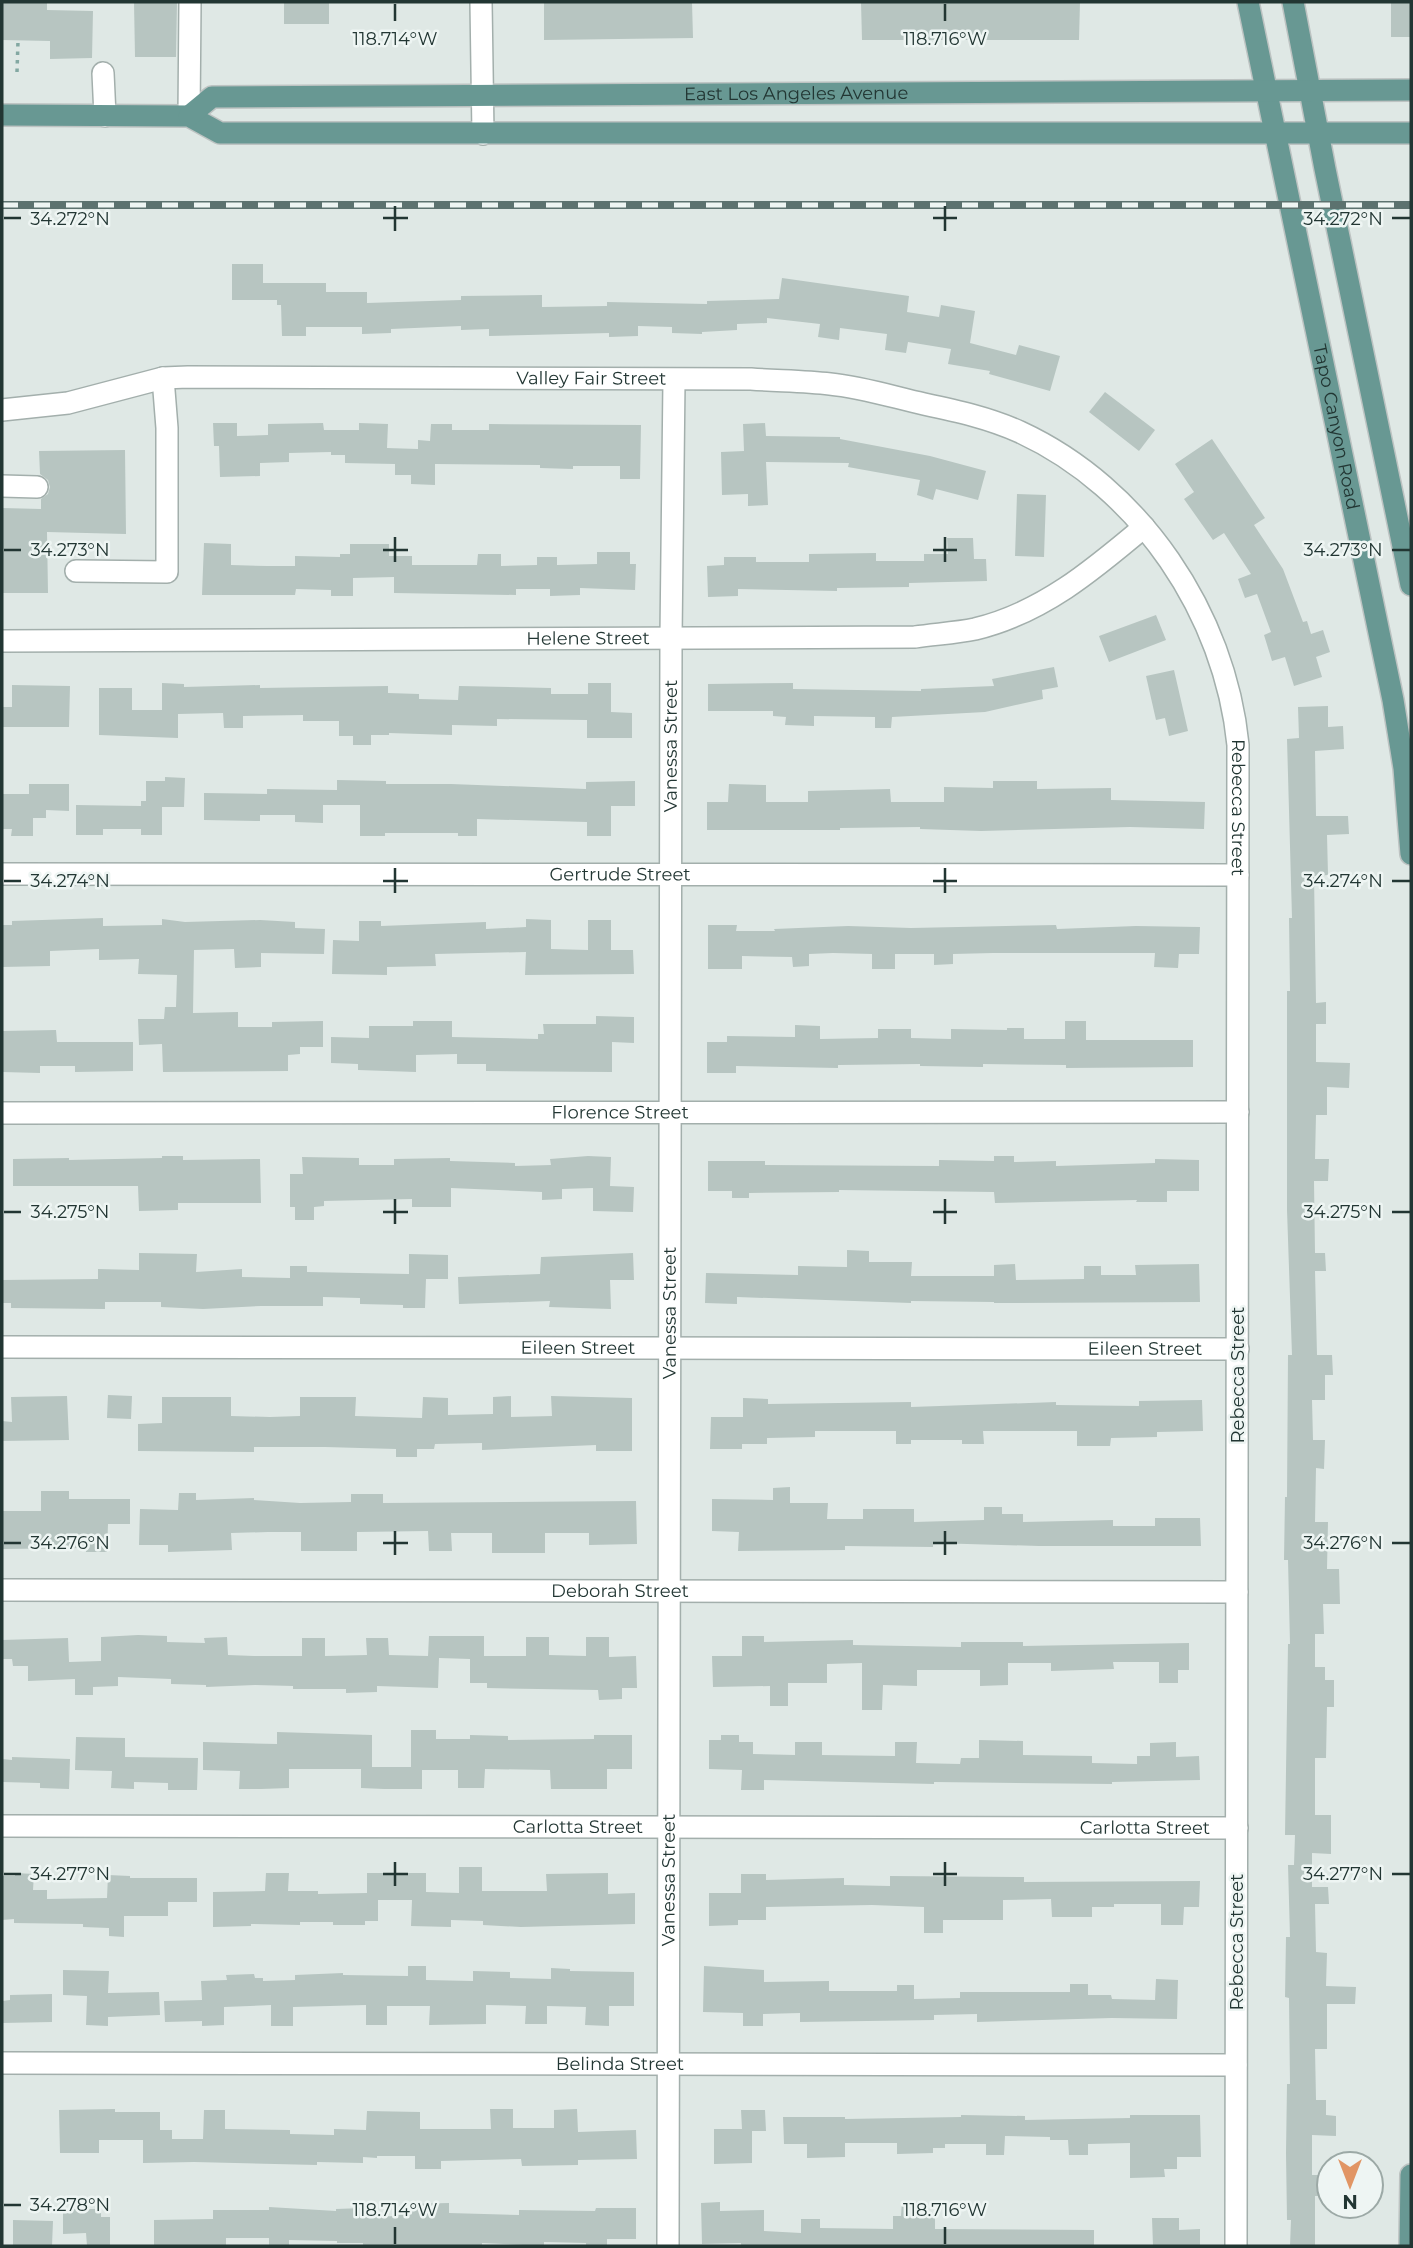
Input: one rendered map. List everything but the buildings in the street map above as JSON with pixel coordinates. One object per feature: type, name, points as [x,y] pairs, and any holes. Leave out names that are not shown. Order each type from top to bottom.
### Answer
[{"type":"main road","name":"Tapo Canyon Road","points":[[1248,2],[1393,700],[1404,768],[1411,854]]},
{"type":"main road","points":[[1293,2],[1411,585]]},
{"type":"main road","name":"East Los Angeles Avenue","points":[[189,116],[212,97],[1411,90]]},
{"type":"main road","points":[[2,116],[189,116],[219,133],[1411,133]]},
{"type":"main road","points":[[1410,2246],[1411,2175]]},
{"type":"street","points":[[189,116],[190,2]]},
{"type":"street","points":[[481,2],[482,134]]},
{"type":"street","points":[[103,73],[105,116]]},
{"type":"street","points":[[76,571],[167,572],[167,428],[163,378]]},
{"type":"street","name":"Valley Fair Street","points":[[2,410],[68,403],[163,378],[674,381],[751,379],[832,384],[977,415],[1021,433],[1069,461],[1114,496],[1144,527]]},
{"type":"street","name":"Vanessa Street","points":[[668,2246],[671,637],[674,381]]},
{"type":"street","points":[[2,486],[37,487]]},
{"type":"street","name":"Helene Street","points":[[2,641],[915,637],[974,629],[1018,615],[1055,597],[1090,573],[1144,527]]},
{"type":"street","name":"Rebecca Street","points":[[1144,527],[1170,561],[1214,642],[1235,714],[1238,745],[1236,2246]]},
{"type":"street","name":"Gertrude Street","points":[[2,874],[1238,875]]},
{"type":"street","name":"Florence Street","points":[[2,1113],[1238,1112]]},
{"type":"street","name":"Eileen Street","points":[[2,1347],[1238,1349]]},
{"type":"street","name":"Deborah Street","points":[[2,1590],[1237,1591]]},
{"type":"street","name":"Carlotta Street","points":[[2,1826],[1237,1828]]},
{"type":"street","name":"Belinda Street","points":[[2,2063],[1236,2065]]},
{"type":"path","points":[[17,72],[18,41]]},
{"type":"railway","points":[[2,205],[1411,205]]}]
